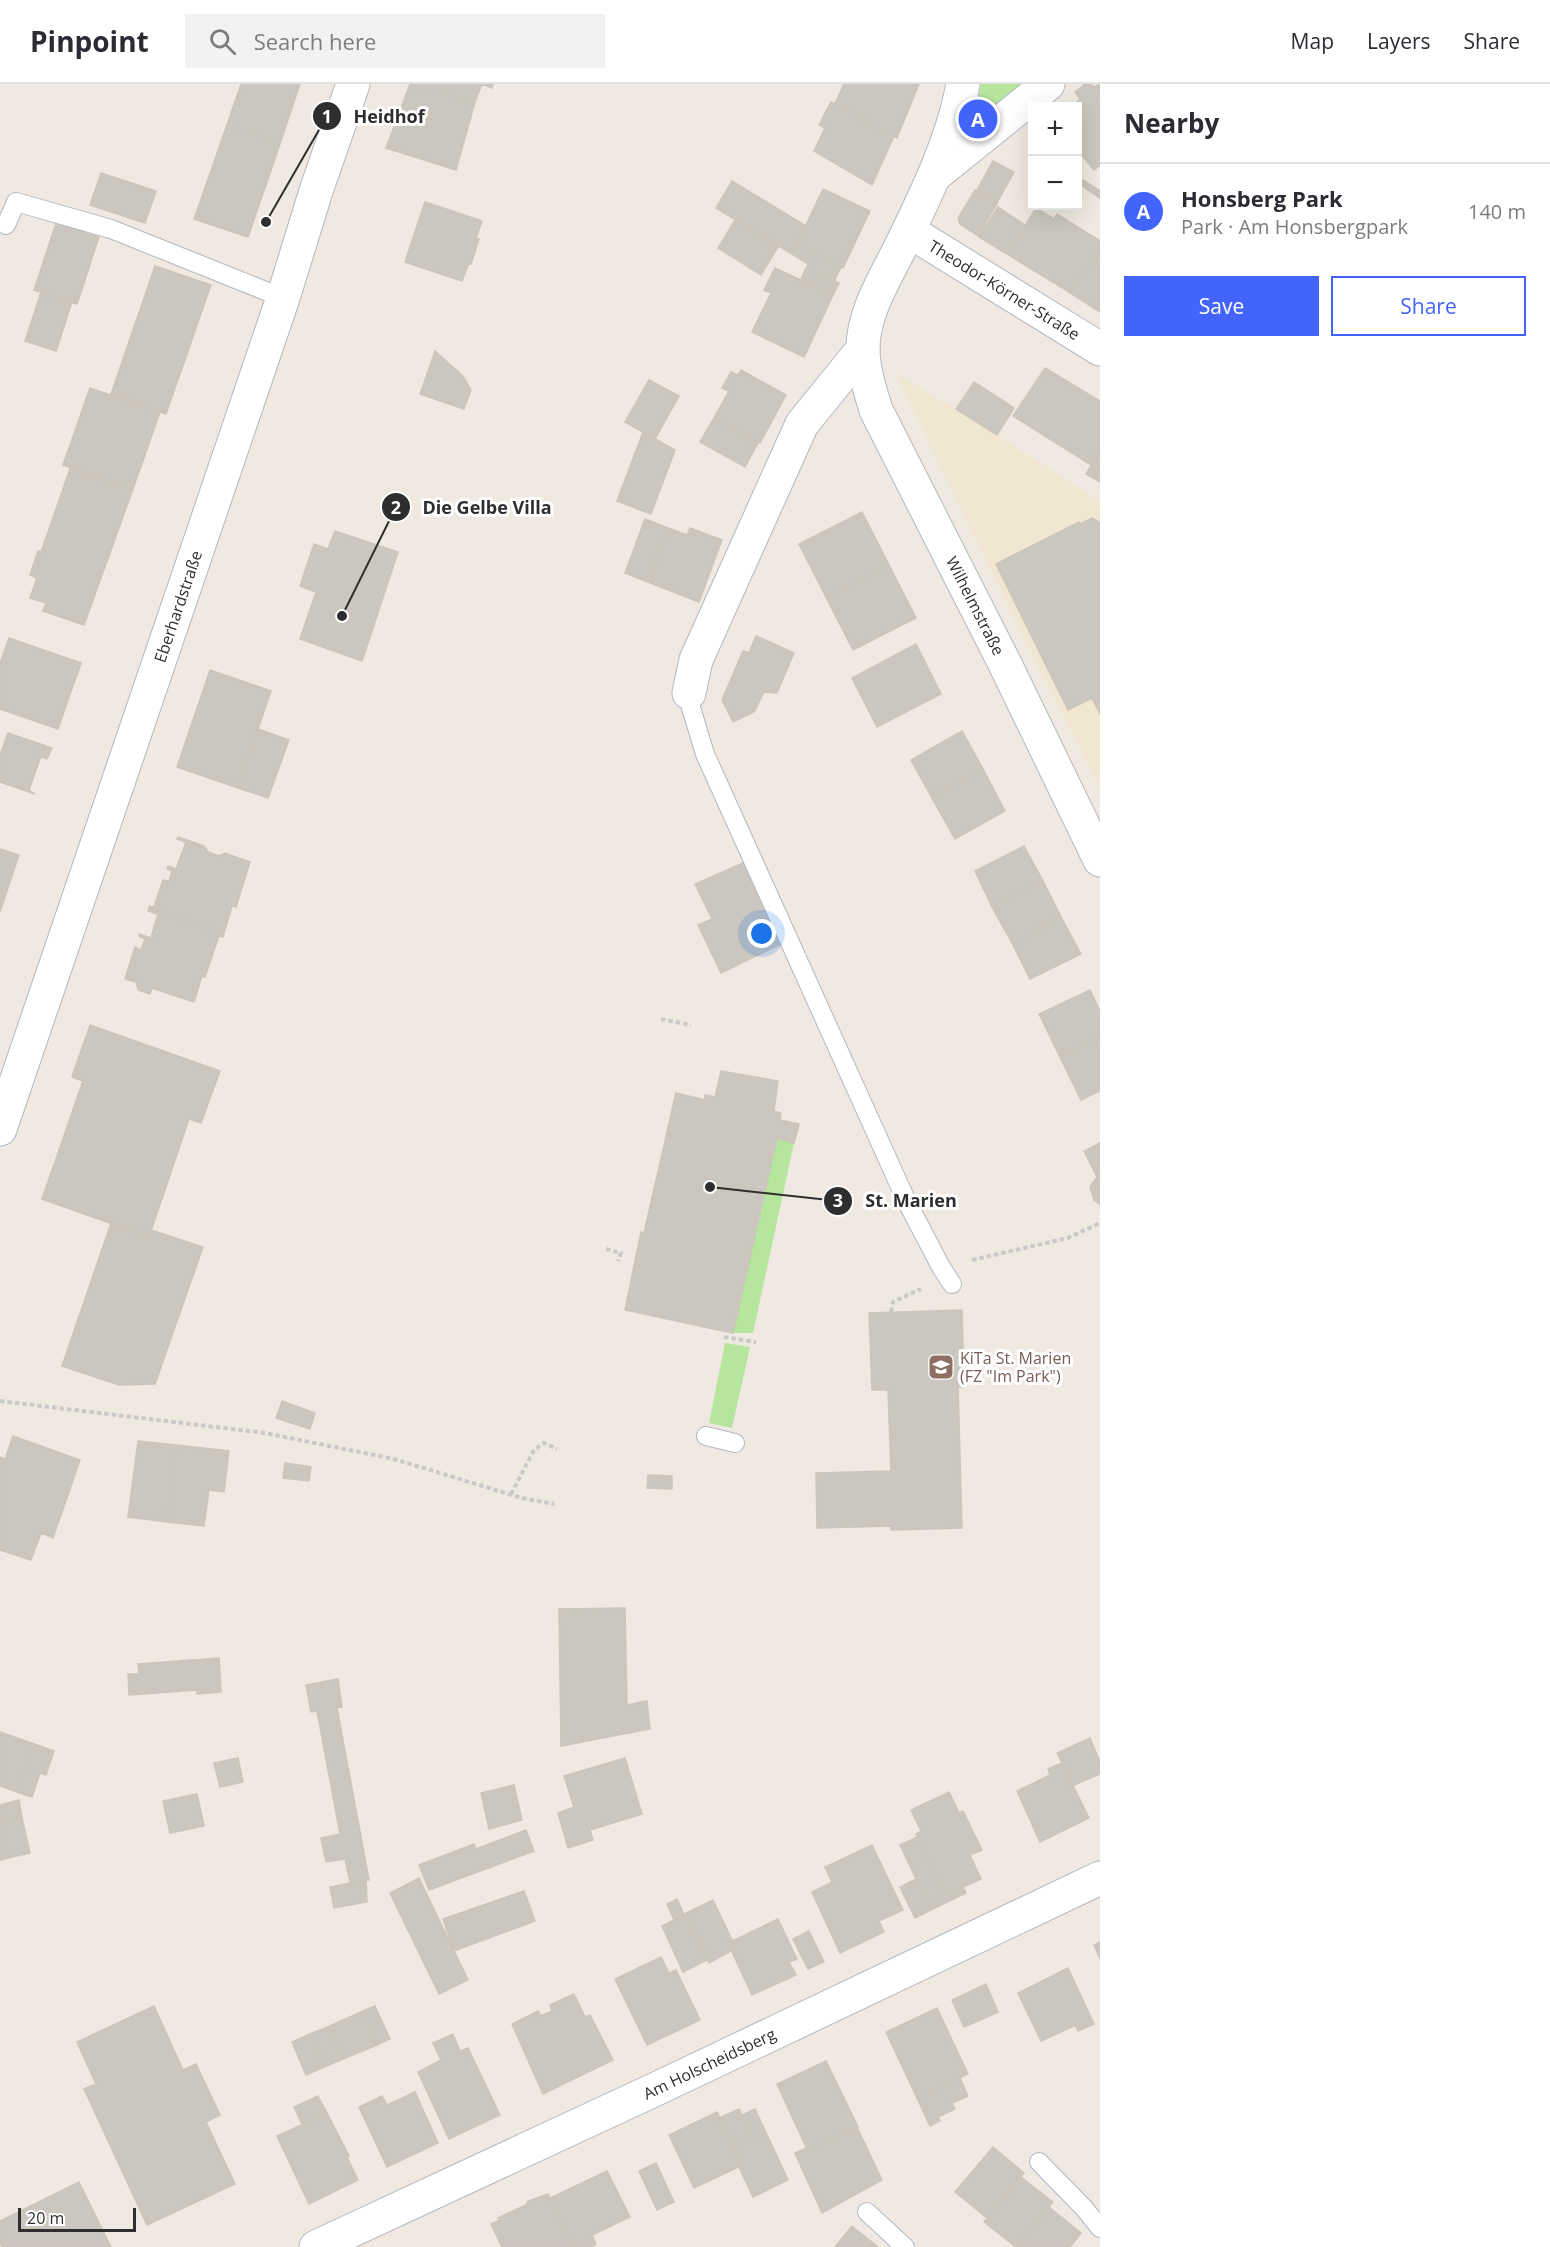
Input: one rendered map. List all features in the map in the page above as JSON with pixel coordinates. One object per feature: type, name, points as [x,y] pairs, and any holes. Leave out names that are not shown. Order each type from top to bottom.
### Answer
[{"type":"street","name":"Eberhardstraße","points":[[0,1129],[283,298],[316,191],[353,84]]},
{"type":"street","name":"Wilhelmstraße","points":[[963,84],[960,103],[934,176],[875,300],[865,327],[863,349],[868,384],[876,410],[1004,662],[1100,860]]},
{"type":"street","points":[[934,176],[1048,84]]},
{"type":"street","name":"Theodor-Körner-Straße","points":[[909,231],[1100,349]]},
{"type":"street","name":"Wilhelmstraße","points":[[689,697],[696,660],[802,424],[863,349]]},
{"type":"street","name":"Am Holscheidsberg","points":[[316,2247],[646,2094],[1100,1878]]},
{"type":"lane","points":[[6,225],[16,202],[67,215],[111,229],[283,298]]},
{"type":"lane","points":[[689,697],[705,754],[907,1202],[940,1267],[952,1284]]},
{"type":"lane","points":[[706,1436],[735,1443]]},
{"type":"lane","points":[[1039,2162],[1084,2208],[1100,2228]]},
{"type":"lane","points":[[867,2212],[905,2247]]},
{"type":"path","points":[[660,1019],[691,1025]]},
{"type":"path","points":[[891,1312],[893,1302],[937,1282],[940,1267],[1068,1238],[1100,1223]]},
{"type":"path","points":[[606,1249],[621,1253],[618,1261]]},
{"type":"path","points":[[724,1337],[756,1342]]},
{"type":"path","points":[[0,1401],[265,1433],[394,1459],[511,1494],[554,1504]]},
{"type":"path","points":[[511,1494],[534,1450],[544,1443],[557,1449]]},
{"type":"shaded area","points":[[895,373],[1100,501],[1100,789],[1018,627]]},
{"type":"green space","points":[[981,84],[1025,84],[968,132],[977,106]]},
{"type":"green space","points":[[777,1138],[794,1143],[753,1333],[733,1333]]},
{"type":"green space","points":[[725,1343],[750,1347],[732,1428],[709,1423]]},
{"type":"building","points":[[241,84],[300,84],[280,144],[227,125]]},
{"type":"building","points":[[410,84],[475,102],[456,170],[386,148]]},
{"type":"building","points":[[410,84],[482,84],[475,102]]},
{"type":"building","points":[[844,84],[919,84],[897,138],[835,104]]},
{"type":"building","points":[[1085,84],[1091,84],[1094,87],[1100,84],[1100,165],[1094,170],[1082,156],[1082,102],[1077,102],[1080,99],[1075,92]]},
{"type":"building","points":[[831,102],[894,136],[872,185],[814,151],[825,128],[819,125]]},
{"type":"building","points":[[227,125],[280,144],[248,237],[194,219]]},
{"type":"building","points":[[993,161],[1014,172],[998,201],[977,190]]},
{"type":"building","points":[[101,173],[156,191],[145,223],[90,205]]},
{"type":"building","points":[[1082,180],[1100,191],[1100,198],[1082,186]]},
{"type":"building","points":[[732,181],[806,226],[792,254],[716,208]]},
{"type":"building","points":[[823,189],[870,211],[843,268],[796,246]]},
{"type":"building","points":[[975,190],[998,202],[978,236],[960,224],[958,218]]},
{"type":"building","points":[[425,202],[482,221],[471,264],[469,263],[462,281],[405,262]]},
{"type":"building","points":[[998,207],[1025,225],[1007,254],[979,237]]},
{"type":"building","points":[[1035,210],[1039,210],[1054,219],[1057,214],[1100,241],[1100,250],[1069,292],[1007,254]]},
{"type":"building","points":[[735,220],[778,247],[761,275],[718,248]]},
{"type":"building","points":[[56,223],[99,237],[77,304],[34,290]]},
{"type":"building","points":[[796,246],[841,267],[834,281],[806,268],[808,264],[792,254]]},
{"type":"building","points":[[1100,250],[1100,312],[1069,292]]},
{"type":"building","points":[[155,266],[211,285],[166,414],[111,394]]},
{"type":"building","points":[[775,268],[833,295],[804,357],[752,332],[771,293],[764,290]]},
{"type":"building","points":[[806,268],[839,283],[833,295],[801,279]]},
{"type":"building","points":[[41,292],[72,302],[56,351],[25,341]]},
{"type":"building","points":[[435,351],[463,376],[471,390],[464,409],[420,394]]},
{"type":"building","points":[[1045,368],[1100,401],[1100,451],[1091,465],[1013,416]]},
{"type":"building","points":[[741,370],[786,395],[760,443],[714,418],[729,391],[722,388],[731,372],[738,375]]},
{"type":"building","points":[[649,380],[679,396],[655,439],[625,422]]},
{"type":"building","points":[[974,382],[1014,408],[997,435],[956,409]]},
{"type":"building","points":[[90,388],[160,412],[133,489],[63,465]]},
{"type":"building","points":[[714,418],[758,443],[745,467],[700,442]]},
{"type":"building","points":[[643,432],[675,450],[651,514],[617,501]]},
{"type":"building","points":[[1100,451],[1100,482],[1086,474]]},
{"type":"building","points":[[70,469],[133,489],[84,625],[43,611],[46,603],[30,598],[37,578],[30,575],[38,551],[41,552]]},
{"type":"building","points":[[862,512],[889,565],[826,597],[799,544]]},
{"type":"building","points":[[1092,518],[1100,523],[1100,714],[1092,698],[1068,710],[996,564],[1079,522],[1080,524]]},
{"type":"building","points":[[645,519],[668,528],[648,582],[625,573]]},
{"type":"building","points":[[668,528],[687,535],[690,528],[722,540],[699,602],[648,582]]},
{"type":"building","points":[[335,531],[398,552],[362,661],[300,639],[316,592],[300,586],[314,544],[328,549]]},
{"type":"building","points":[[889,565],[916,618],[853,650],[826,597]]},
{"type":"building","points":[[756,636],[794,653],[777,693],[764,692],[754,712],[733,722],[722,700],[743,651],[749,653]]},
{"type":"building","points":[[9,638],[81,663],[58,729],[0,709],[0,663]]},
{"type":"building","points":[[916,644],[941,694],[877,727],[852,678]]},
{"type":"building","points":[[210,670],[271,691],[238,788],[177,767]]},
{"type":"building","points":[[258,729],[289,740],[268,798],[238,788]]},
{"type":"building","points":[[962,731],[983,769],[932,798],[911,760]]},
{"type":"building","points":[[8,733],[52,748],[47,759],[41,756],[29,790],[35,794],[0,782],[0,755]]},
{"type":"building","points":[[983,769],[1005,811],[955,839],[932,798]]},
{"type":"building","points":[[178,837],[204,846],[208,852],[219,856],[225,853],[250,862],[236,907],[232,906],[224,933],[149,908],[154,907],[163,880],[169,881],[172,871],[167,869],[168,866],[176,869],[186,842],[177,839]]},
{"type":"building","points":[[1024,846],[1043,881],[992,907],[975,871]]},
{"type":"building","points":[[0,849],[19,855],[0,912]]},
{"type":"building","points":[[743,863],[781,944],[721,973],[698,925],[712,919],[695,884]]},
{"type":"building","points":[[1043,881],[1061,917],[1012,943],[992,907]]},
{"type":"building","points":[[149,908],[224,933],[223,937],[219,936],[194,1002],[152,988],[150,994],[138,990],[136,982],[125,979],[135,947],[141,950],[145,939],[139,934],[151,938],[158,914],[148,911]]},
{"type":"building","points":[[1061,917],[1081,954],[1030,979],[1012,943]]},
{"type":"building","points":[[1090,990],[1100,1011],[1100,1038],[1060,1057],[1039,1014]]},
{"type":"building","points":[[90,1025],[220,1071],[201,1123],[189,1119],[149,1237],[42,1199],[83,1081],[72,1077]]},
{"type":"building","points":[[1100,1038],[1100,1091],[1081,1100],[1060,1057]]},
{"type":"building","points":[[721,1071],[778,1081],[774,1111],[781,1113],[780,1120],[799,1124],[794,1143],[777,1138],[733,1333],[625,1310],[641,1232],[644,1233],[676,1093],[705,1100],[705,1095],[715,1097]]},
{"type":"building","points":[[1100,1143],[1100,1204],[1094,1200],[1090,1187],[1097,1177],[1084,1151]]},
{"type":"building","points":[[111,1223],[149,1237],[151,1230],[203,1247],[155,1384],[119,1385],[62,1366]]},
{"type":"building","points":[[962,1310],[964,1387],[958,1387],[962,1528],[891,1530],[891,1526],[817,1528],[816,1473],[891,1471],[888,1390],[872,1390],[869,1313]]},
{"type":"building","points":[[282,1401],[315,1413],[310,1429],[276,1418]]},
{"type":"building","points":[[13,1436],[80,1460],[53,1538],[41,1533],[31,1560],[0,1550],[0,1457],[5,1459]]},
{"type":"building","points":[[138,1441],[176,1445],[167,1522],[128,1517]]},
{"type":"building","points":[[176,1445],[229,1451],[224,1492],[209,1490],[204,1526],[167,1522]]},
{"type":"building","points":[[285,1463],[311,1467],[309,1481],[283,1478]]},
{"type":"building","points":[[648,1475],[672,1476],[672,1489],[647,1488]]},
{"type":"building","points":[[625,1608],[627,1705],[647,1701],[650,1729],[561,1746],[559,1609]]},
{"type":"building","points":[[219,1658],[221,1692],[197,1694],[197,1690],[129,1695],[128,1674],[139,1674],[138,1664]]},
{"type":"building","points":[[338,1679],[342,1707],[337,1708],[369,1880],[350,1883],[345,1859],[326,1862],[321,1838],[340,1834],[317,1711],[311,1712],[306,1685]]},
{"type":"building","points":[[0,1732],[34,1744],[17,1792],[0,1786]]},
{"type":"building","points":[[1090,1738],[1100,1762],[1100,1774],[1074,1785],[1057,1753]]},
{"type":"building","points":[[34,1744],[54,1751],[46,1775],[40,1773],[32,1797],[17,1792]]},
{"type":"building","points":[[238,1758],[243,1782],[220,1787],[214,1763]]},
{"type":"building","points":[[625,1758],[642,1814],[590,1830],[593,1840],[568,1848],[558,1813],[574,1807],[564,1776]]},
{"type":"building","points":[[1062,1763],[1089,1818],[1040,1842],[1017,1791],[1050,1775],[1048,1769]]},
{"type":"building","points":[[514,1785],[522,1820],[489,1829],[481,1793]]},
{"type":"building","points":[[949,1792],[959,1813],[963,1811],[982,1850],[970,1855],[981,1879],[944,1896],[917,1837],[916,1834],[921,1831],[911,1810]]},
{"type":"building","points":[[197,1794],[204,1826],[170,1833],[163,1801]]},
{"type":"building","points":[[19,1800],[22,1818],[0,1824],[0,1805]]},
{"type":"building","points":[[22,1818],[30,1853],[0,1860],[0,1824]]},
{"type":"building","points":[[526,1830],[534,1851],[429,1890],[419,1865],[474,1844],[476,1849]]},
{"type":"building","points":[[917,1837],[944,1896],[963,1887],[966,1893],[931,1910],[900,1845]]},
{"type":"building","points":[[872,1845],[903,1910],[879,1921],[884,1932],[840,1953],[812,1892],[832,1882],[825,1867]]},
{"type":"building","points":[[419,1878],[468,1980],[439,1994],[390,1893]]},
{"type":"building","points":[[916,1879],[931,1910],[915,1918],[900,1887]]},
{"type":"building","points":[[366,1880],[367,1902],[334,1908],[330,1887]]},
{"type":"building","points":[[524,1891],[535,1921],[454,1951],[443,1919]]},
{"type":"building","points":[[677,1899],[684,1915],[674,1920],[667,1904]]},
{"type":"building","points":[[713,1900],[732,1940],[728,1943],[731,1951],[709,1963],[686,1913]]},
{"type":"building","points":[[686,1914],[707,1960],[683,1972],[662,1926]]},
{"type":"building","points":[[778,1919],[797,1959],[789,1962],[796,1975],[752,1995],[728,1943]]},
{"type":"building","points":[[809,1931],[824,1962],[808,1969],[793,1939]]},
{"type":"building","points":[[1100,1942],[1100,1959],[1094,1945]]},
{"type":"building","points":[[661,1957],[669,1973],[676,1970],[700,2020],[647,2045],[615,1979]]},
{"type":"building","points":[[1068,1968],[1094,2024],[1078,2031],[1076,2025],[1041,2041],[1018,1993]]},
{"type":"building","points":[[986,1984],[998,2012],[964,2027],[952,2000]]},
{"type":"building","points":[[574,1994],[585,2017],[590,2015],[613,2060],[543,2094],[512,2024],[538,2011],[541,2016],[552,2011],[550,2005]]},
{"type":"building","points":[[154,2006],[183,2070],[196,2064],[220,2115],[206,2122],[235,2184],[147,2225],[84,2089],[96,2084],[77,2042]]},
{"type":"building","points":[[375,2006],[390,2039],[377,2045],[363,2011]]},
{"type":"building","points":[[937,2008],[968,2074],[917,2098],[886,2032]]},
{"type":"building","points":[[363,2011],[377,2045],[343,2059],[330,2026]]},
{"type":"building","points":[[330,2026],[343,2059],[324,2067],[310,2034]]},
{"type":"building","points":[[310,2034],[324,2067],[306,2075],[292,2042]]},
{"type":"building","points":[[453,2034],[460,2051],[468,2048],[500,2115],[449,2139],[418,2072],[441,2060],[433,2043]]},
{"type":"building","points":[[826,2061],[858,2127],[808,2151],[777,2084]]},
{"type":"building","points":[[960,2078],[968,2096],[952,2103],[955,2109],[938,2117],[940,2121],[930,2126],[917,2098]]},
{"type":"building","points":[[415,2092],[438,2143],[387,2167],[359,2107],[382,2096],[387,2105]]},
{"type":"building","points":[[318,2096],[327,2113],[302,2124],[294,2107]]},
{"type":"building","points":[[739,2109],[753,2137],[733,2146],[719,2118]]},
{"type":"building","points":[[755,2109],[788,2180],[753,2197],[739,2167],[741,2166],[733,2146],[753,2137],[742,2115]]},
{"type":"building","points":[[717,2112],[741,2166],[694,2188],[669,2135]]},
{"type":"building","points":[[327,2113],[349,2156],[347,2157],[358,2180],[309,2204],[277,2136]]},
{"type":"building","points":[[857,2127],[882,2180],[822,2213],[795,2153],[806,2148],[808,2151]]},
{"type":"building","points":[[993,2147],[1024,2173],[987,2218],[955,2192]]},
{"type":"building","points":[[656,2163],[674,2202],[657,2210],[639,2171]]},
{"type":"building","points":[[607,2171],[630,2217],[592,2235],[596,2244],[591,2247],[573,2247],[550,2198]]},
{"type":"building","points":[[1021,2177],[1053,2202],[1016,2247],[984,2222]]},
{"type":"building","points":[[79,2182],[111,2247],[2,2247],[0,2221]]},
{"type":"building","points":[[548,2194],[573,2247],[502,2247],[491,2224],[500,2220],[498,2218],[526,2205],[528,2201]]},
{"type":"building","points":[[1049,2207],[1081,2233],[1070,2247],[1016,2247]]},
{"type":"building","points":[[853,2227],[878,2247],[835,2247]]},
{"type":"place","name":"Honsberg Park","points":[[978,119]]},
{"type":"place","name":"Heidhof","points":[[266,222]]},
{"type":"place","name":"Die Gelbe Villa","points":[[342,616]]},
{"type":"place","name":"St. Marien","points":[[710,1187]]},
{"type":"place","name":"KiTa St. Marien (FZ \"Im Park\")","points":[[941,1367]]}]
